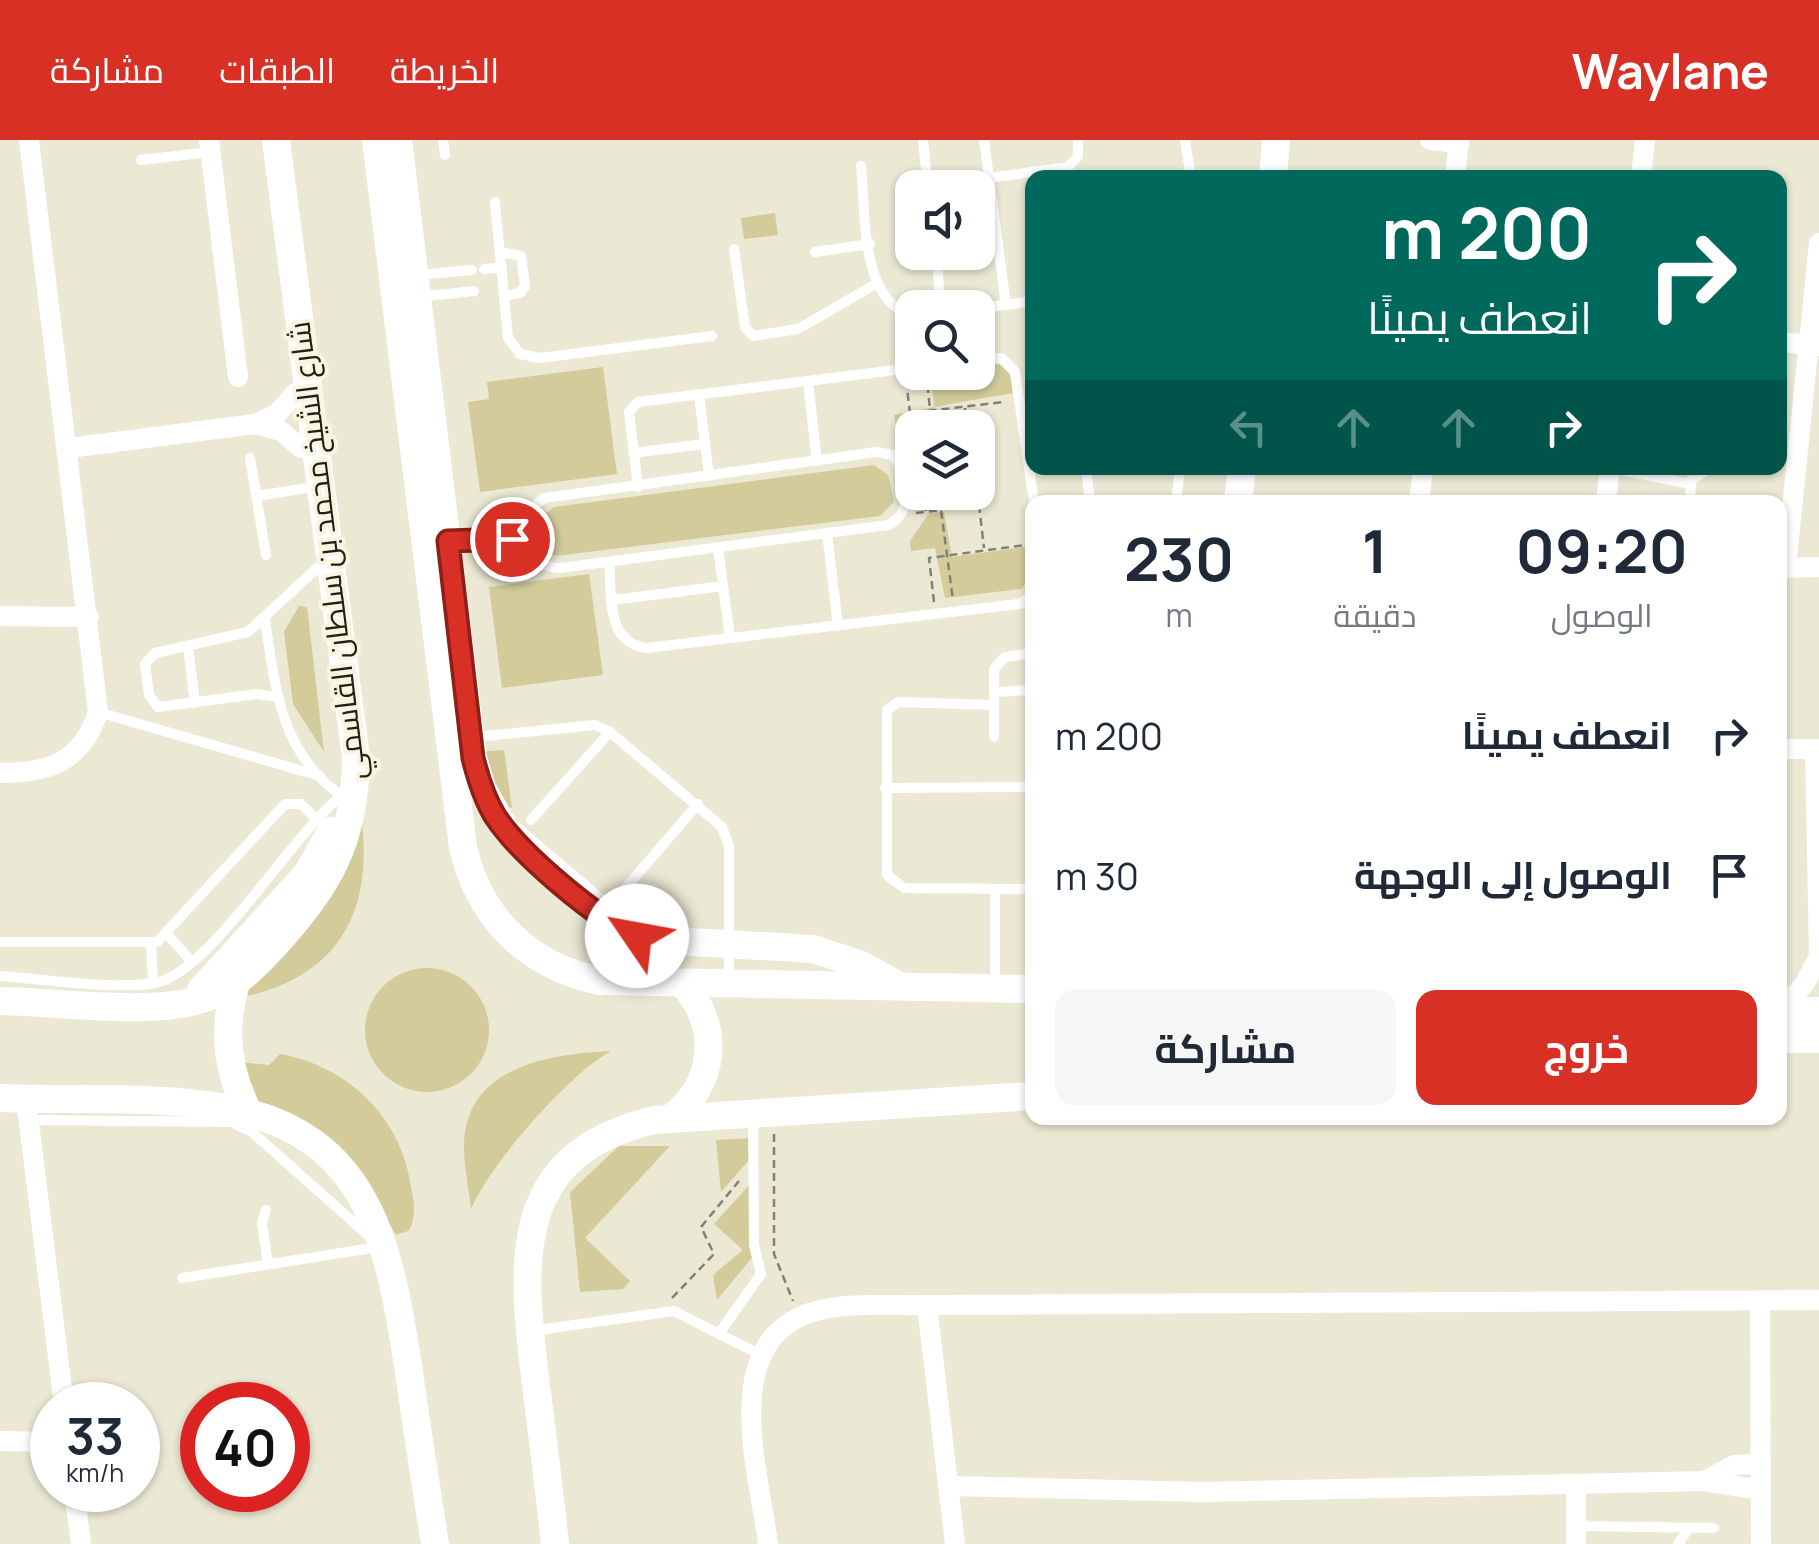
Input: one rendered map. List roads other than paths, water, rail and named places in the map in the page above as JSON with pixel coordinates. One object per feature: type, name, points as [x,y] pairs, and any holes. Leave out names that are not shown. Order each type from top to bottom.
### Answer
[{"type":"main road","points":[[0,1001],[160,994],[210,997],[232,974],[319,858],[332,789],[337,724],[301,448],[287,276],[263,140]]},
{"type":"main road","name":"شارع الشيخ محمد بن سلطان القاسمي","points":[[232,974],[312,905],[324,887],[346,836],[356,781],[354,736],[287,276],[276,140]]},
{"type":"main road","points":[[376,140],[463,846],[474,882],[503,930],[547,964],[600,981],[684,984],[732,969],[824,952],[859,964],[901,987]]},
{"type":"main road","points":[[398,140],[471,737],[482,788],[505,829],[606,918],[646,939],[732,969],[901,987],[1025,989]]},
{"type":"main road","points":[[1273,170],[1276,140]]},
{"type":"main road","points":[[232,974],[228,1047],[232,1075],[249,1113]]},
{"type":"main road","points":[[670,1118],[697,1091],[709,1055],[704,1015],[684,984]]},
{"type":"main road","points":[[1787,1011],[1819,1011]]},
{"type":"main road","points":[[1787,1039],[1819,1038]]},
{"type":"main road","points":[[555,1544],[525,1255],[535,1216],[554,1182],[598,1141],[635,1125],[670,1118],[1025,1096]]},
{"type":"main road","points":[[18,1106],[206,1106],[249,1113],[303,1138],[334,1163],[370,1210],[384,1247],[435,1544]]},
{"type":"street","points":[[0,773],[34,773],[70,759],[84,745],[98,712],[29,140]]},
{"type":"street","points":[[1430,140],[1459,142],[1456,170]]},
{"type":"street","points":[[1642,170],[1645,140]]},
{"type":"street","points":[[209,146],[238,378]]},
{"type":"street","points":[[1787,539],[1814,346],[1819,243]]},
{"type":"street","points":[[1787,343],[1814,346]]},
{"type":"street","points":[[68,448],[255,424],[278,413],[295,394]]},
{"type":"street","points":[[255,424],[281,431],[301,448]]},
{"type":"street","points":[[1787,568],[1819,567]]},
{"type":"street","points":[[0,616],[89,617]]},
{"type":"street","points":[[1787,749],[1817,749],[1819,955],[1805,983],[1787,1004]]},
{"type":"street","points":[[18,1106],[60,1382]]},
{"type":"street","points":[[768,1544],[750,1400],[761,1354],[772,1339],[802,1316],[839,1308],[927,1305],[1819,1300]]},
{"type":"street","points":[[1760,1301],[1762,1544]]},
{"type":"street","points":[[927,1305],[954,1544]]},
{"type":"street","points":[[0,1441],[30,1442]]},
{"type":"street","points":[[1704,1481],[1734,1465],[1761,1464]]},
{"type":"street","points":[[950,1486],[1202,1492],[1704,1481],[1761,1490]]},
{"type":"street","points":[[1576,1484],[1576,1535]]},
{"type":"street","points":[[77,1512],[81,1544]]},
{"type":"lane","points":[[443,140],[445,155]]},
{"type":"lane","points":[[922,140],[926,170]]},
{"type":"lane","points":[[984,140],[988,170]]},
{"type":"lane","points":[[1052,170],[1068,168],[1078,156],[1078,140]]},
{"type":"lane","points":[[1186,140],[1190,170]]},
{"type":"lane","points":[[140,160],[209,146]]},
{"type":"lane","points":[[860,166],[876,284],[895,305]]},
{"type":"lane","points":[[995,177],[1025,173]]},
{"type":"lane","points":[[495,202],[508,338],[526,357],[712,336]]},
{"type":"lane","points":[[995,221],[1006,305]]},
{"type":"lane","points":[[815,252],[870,244]]},
{"type":"lane","points":[[734,249],[744,327],[753,336],[798,329],[876,284]]},
{"type":"lane","points":[[487,290],[520,294],[525,286],[520,256],[500,252]]},
{"type":"lane","points":[[484,269],[502,268]]},
{"type":"lane","points":[[466,270],[469,292],[416,286],[466,270]]},
{"type":"lane","points":[[995,306],[1025,302]]},
{"type":"lane","points":[[995,357],[1008,362],[1015,372],[1025,436]]},
{"type":"lane","points":[[638,487],[629,412],[633,404],[895,370]]},
{"type":"lane","points":[[808,382],[817,461]]},
{"type":"lane","points":[[699,396],[709,476]]},
{"type":"lane","points":[[633,453],[704,444]]},
{"type":"lane","points":[[877,452],[892,455],[902,468],[906,500],[903,514],[888,525],[553,568],[534,559],[525,544],[524,523],[531,506],[544,498],[817,461],[877,452]]},
{"type":"lane","points":[[250,458],[266,556]]},
{"type":"lane","points":[[1650,475],[1691,482],[1701,475]]},
{"type":"lane","points":[[1690,495],[1691,482]]},
{"type":"lane","points":[[257,496],[307,488]]},
{"type":"lane","points":[[448,541],[488,537],[524,523]]},
{"type":"lane","points":[[827,533],[838,626]]},
{"type":"lane","points":[[488,537],[525,544]]},
{"type":"lane","points":[[718,548],[730,638]]},
{"type":"lane","points":[[609,562],[620,635],[638,647],[1025,601]]},
{"type":"lane","points":[[276,698],[257,694],[158,706],[149,695],[144,669],[151,656],[240,636],[266,620],[318,568]]},
{"type":"lane","points":[[613,600],[723,586]]},
{"type":"lane","points":[[266,620],[276,698],[286,726],[332,789]]},
{"type":"lane","points":[[188,647],[195,703]]},
{"type":"lane","points":[[994,737],[994,670],[1000,660],[1025,655]]},
{"type":"lane","points":[[994,692],[1025,690]]},
{"type":"lane","points":[[994,705],[899,702],[890,706],[884,720],[886,869],[893,884],[1025,889]]},
{"type":"lane","points":[[98,712],[332,789]]},
{"type":"lane","points":[[471,737],[588,724],[610,732],[698,804],[726,836],[732,969]]},
{"type":"lane","points":[[531,820],[610,732]]},
{"type":"lane","points":[[885,788],[1025,787]]},
{"type":"lane","points":[[160,994],[229,922],[316,819],[332,789]]},
{"type":"lane","points":[[0,942],[151,944],[168,934],[280,808],[296,802],[316,819]]},
{"type":"lane","points":[[616,899],[698,804]]},
{"type":"lane","points":[[995,889],[995,988]]},
{"type":"lane","points":[[229,922],[232,974]]},
{"type":"lane","points":[[168,934],[192,962]]},
{"type":"lane","points":[[151,944],[160,994]]},
{"type":"lane","points":[[0,976],[160,994]]},
{"type":"lane","points":[[18,1106],[231,1122],[262,1141],[384,1247]]},
{"type":"lane","points":[[720,1332],[761,1274],[754,1241],[754,1166],[763,1113]]},
{"type":"lane","points":[[266,1210],[262,1223],[268,1264]]},
{"type":"lane","points":[[182,1278],[384,1247]]},
{"type":"lane","points":[[530,1331],[661,1310],[681,1312],[761,1354]]},
{"type":"lane","points":[[1678,1544],[1690,1528]]},
{"type":"lane","points":[[1576,1535],[1714,1528]]}]
